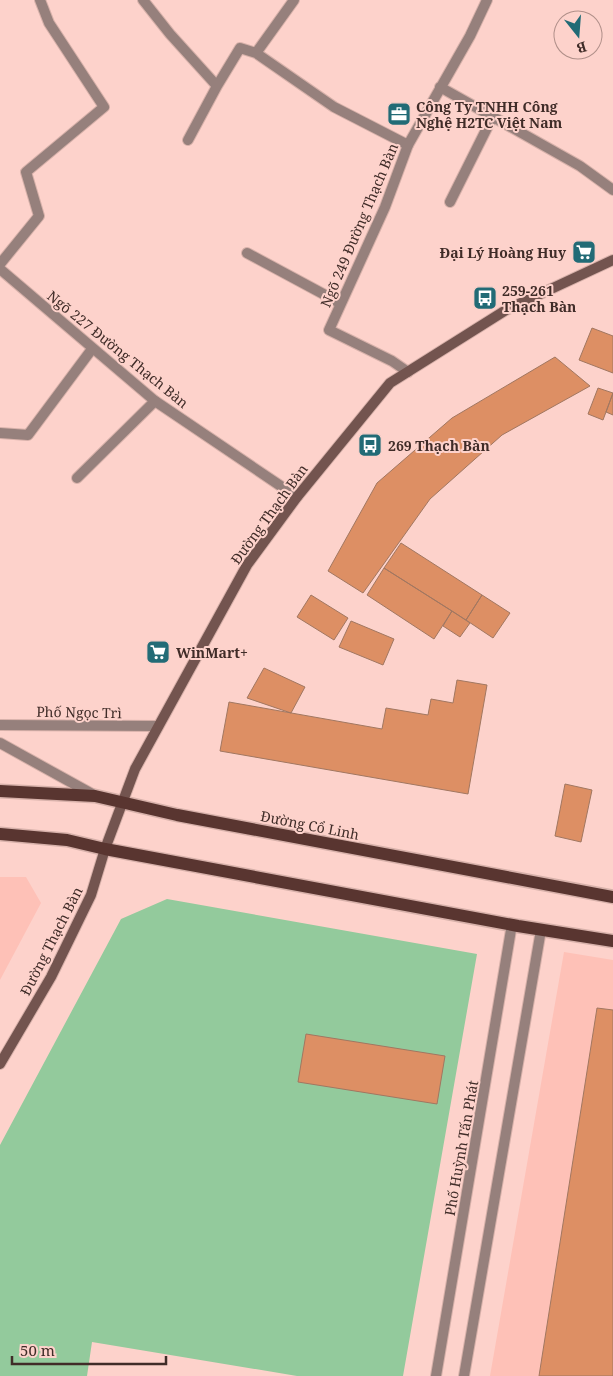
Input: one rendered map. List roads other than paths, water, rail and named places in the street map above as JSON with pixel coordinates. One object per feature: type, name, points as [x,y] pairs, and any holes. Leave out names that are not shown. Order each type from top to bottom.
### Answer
[{"type":"main road","name":"Đường Thạch Bàn","points":[[0,1064],[51,978],[91,895],[122,801],[158,726],[247,565],[297,497],[390,383],[506,310],[613,260]]},
{"type":"main road","name":"Đường Cổ Linh","points":[[0,791],[95,796],[178,815],[613,897]]},
{"type":"main road","points":[[0,834],[67,840],[613,942]]},
{"type":"street","points":[[0,264],[39,216],[26,172],[104,106],[49,24],[40,0]]},
{"type":"street","points":[[143,0],[170,34],[217,86]]},
{"type":"street","points":[[256,53],[294,0]]},
{"type":"street","name":"Ngõ 249 Đường Thạch Bàn","points":[[408,372],[392,361],[329,330],[385,207],[408,145],[470,36],[487,0]]},
{"type":"street","points":[[188,140],[240,48],[256,53],[334,107],[408,145]]},
{"type":"street","points":[[440,87],[580,166],[613,190]]},
{"type":"street","points":[[450,202],[493,116]]},
{"type":"street","points":[[247,253],[340,304]]},
{"type":"street","name":"Ngõ 227 Đường Thạch Bàn","points":[[0,269],[155,401],[297,497]]},
{"type":"street","points":[[0,434],[28,435],[92,349]]},
{"type":"street","points":[[77,478],[155,401]]},
{"type":"street","name":"Phố Ngọc Trì","points":[[0,725],[158,726]]},
{"type":"street","points":[[0,743],[95,796]]},
{"type":"street","name":"Phố Huỳnh Tấn Phát","points":[[436,1376],[512,924]]},
{"type":"street","points":[[464,1376],[541,930]]},
{"type":"place","name":"Công Ty TNHH Công Nghệ H2TC Việt Nam","points":[[399,114]]},
{"type":"place","name":"Đại Lý Hoàng Huy","points":[[584,252]]},
{"type":"place","name":"259-261 Thạch Bàn","points":[[485,298]]},
{"type":"place","name":"269 Thạch Bàn","points":[[370,445]]},
{"type":"place","name":"WinMart+","points":[[158,652]]}]
